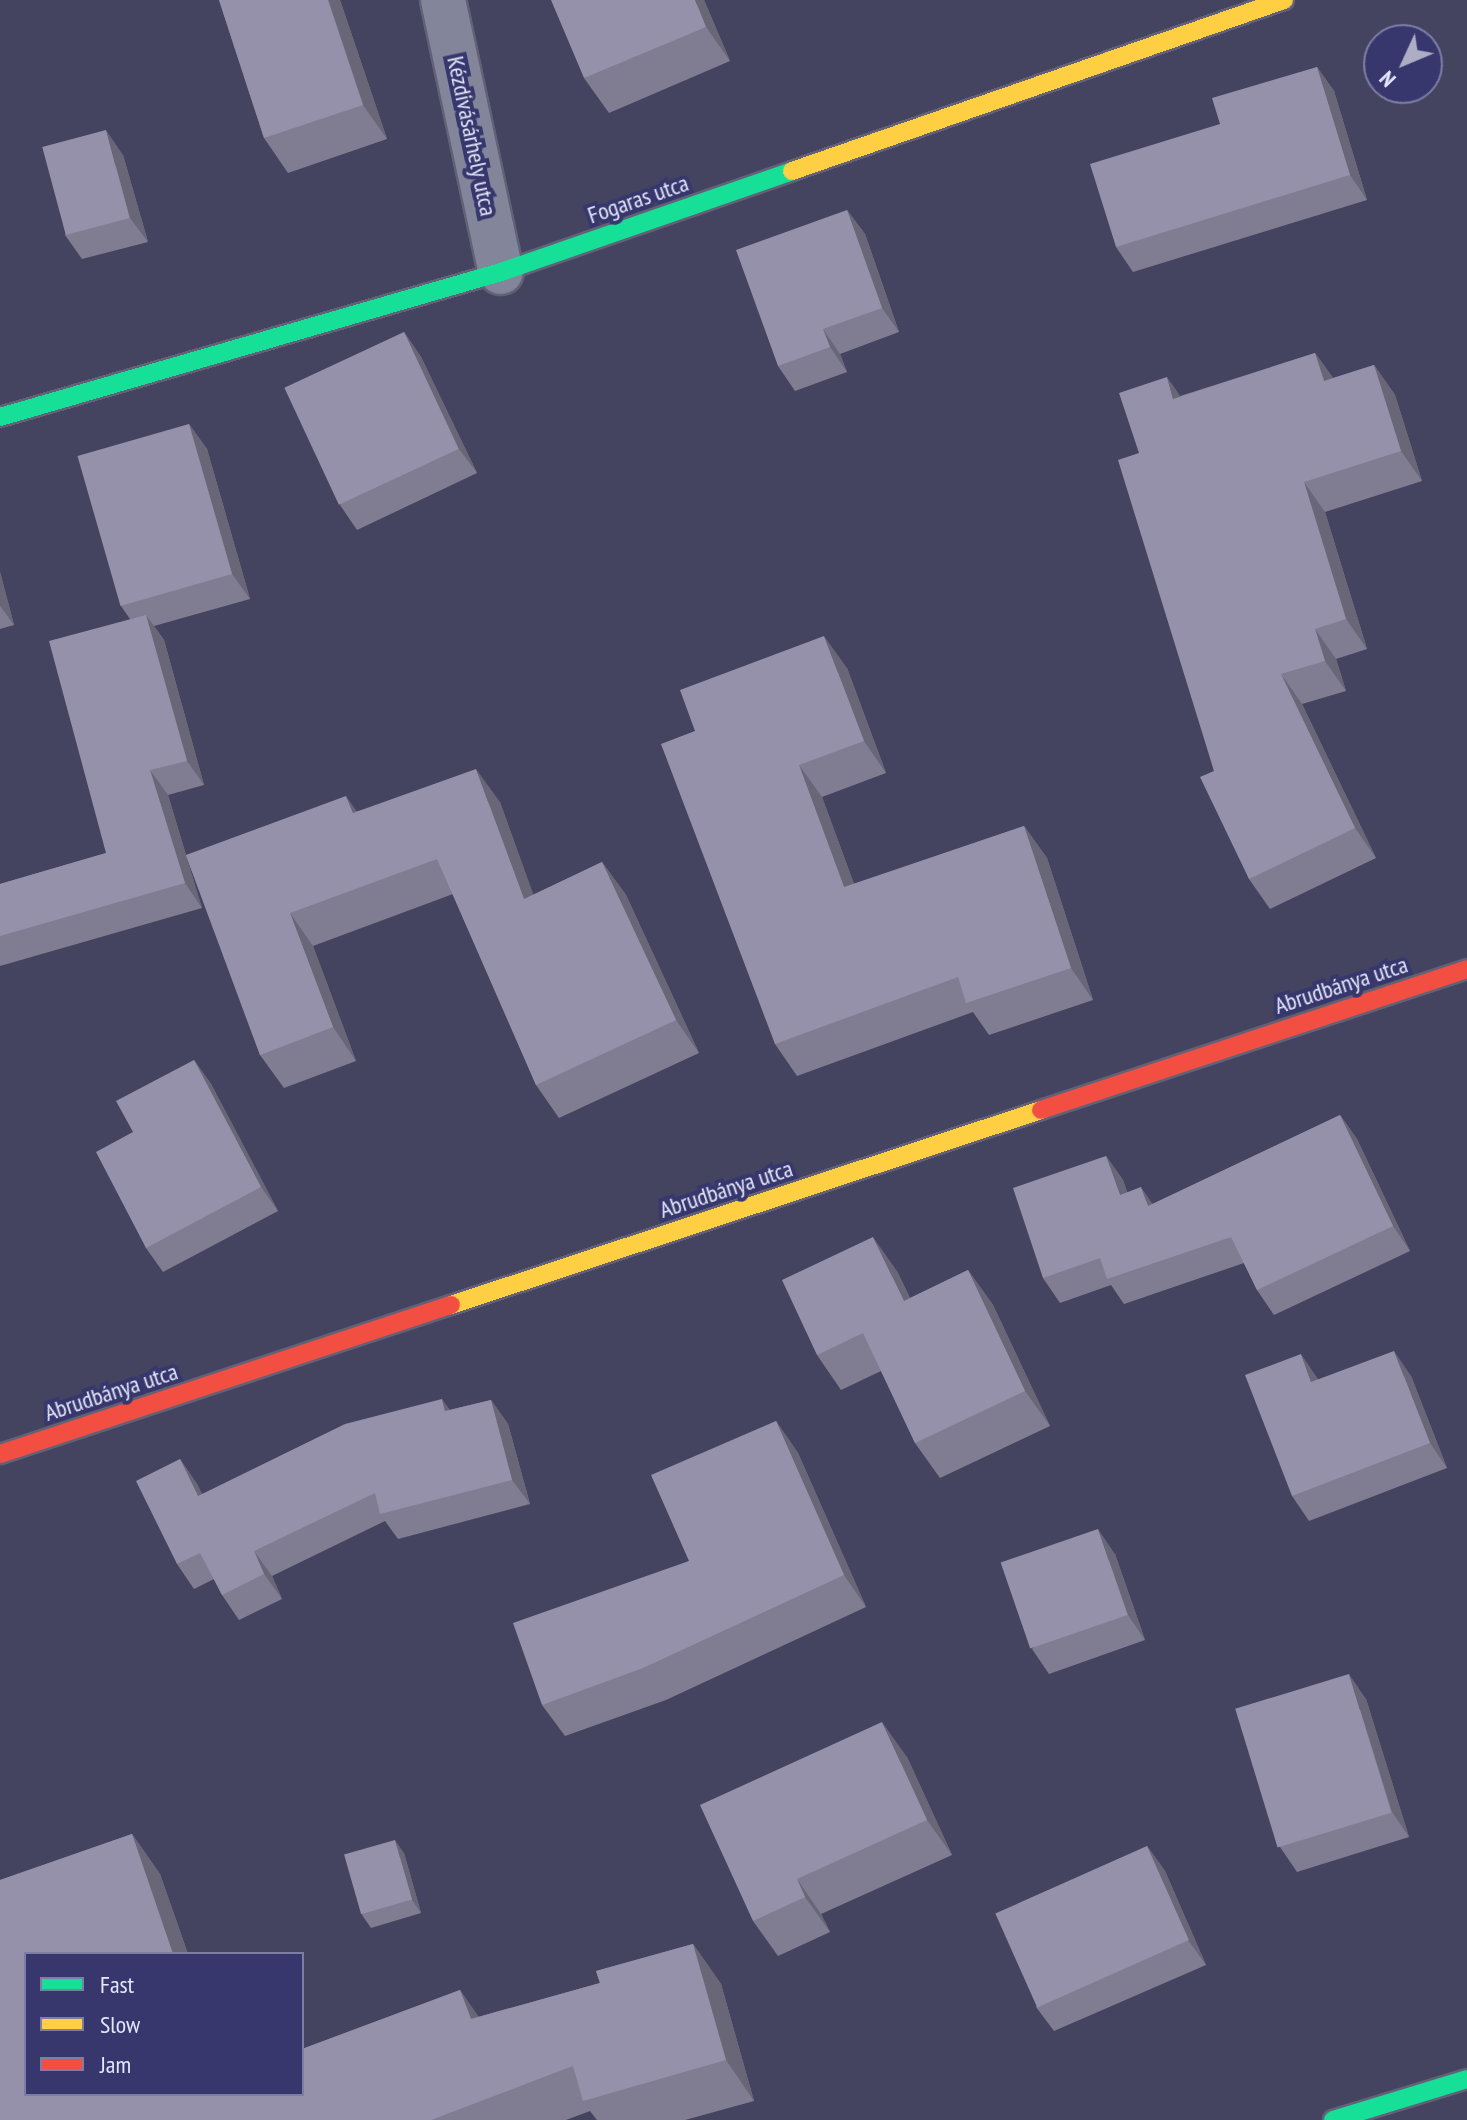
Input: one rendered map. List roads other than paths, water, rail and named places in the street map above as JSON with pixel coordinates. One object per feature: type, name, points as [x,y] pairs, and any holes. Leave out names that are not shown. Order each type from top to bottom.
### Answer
[{"type":"street","name":"Kézdivásárhely utca","points":[[443,0],[501,272]]},
{"type":"street","name":"Fogaras utca","points":[[0,417],[501,272],[1284,0]]},
{"type":"street","name":"Abrudbánya utca","points":[[0,1454],[1467,969]]},
{"type":"street","points":[[1333,2120],[1467,2079]]}]
